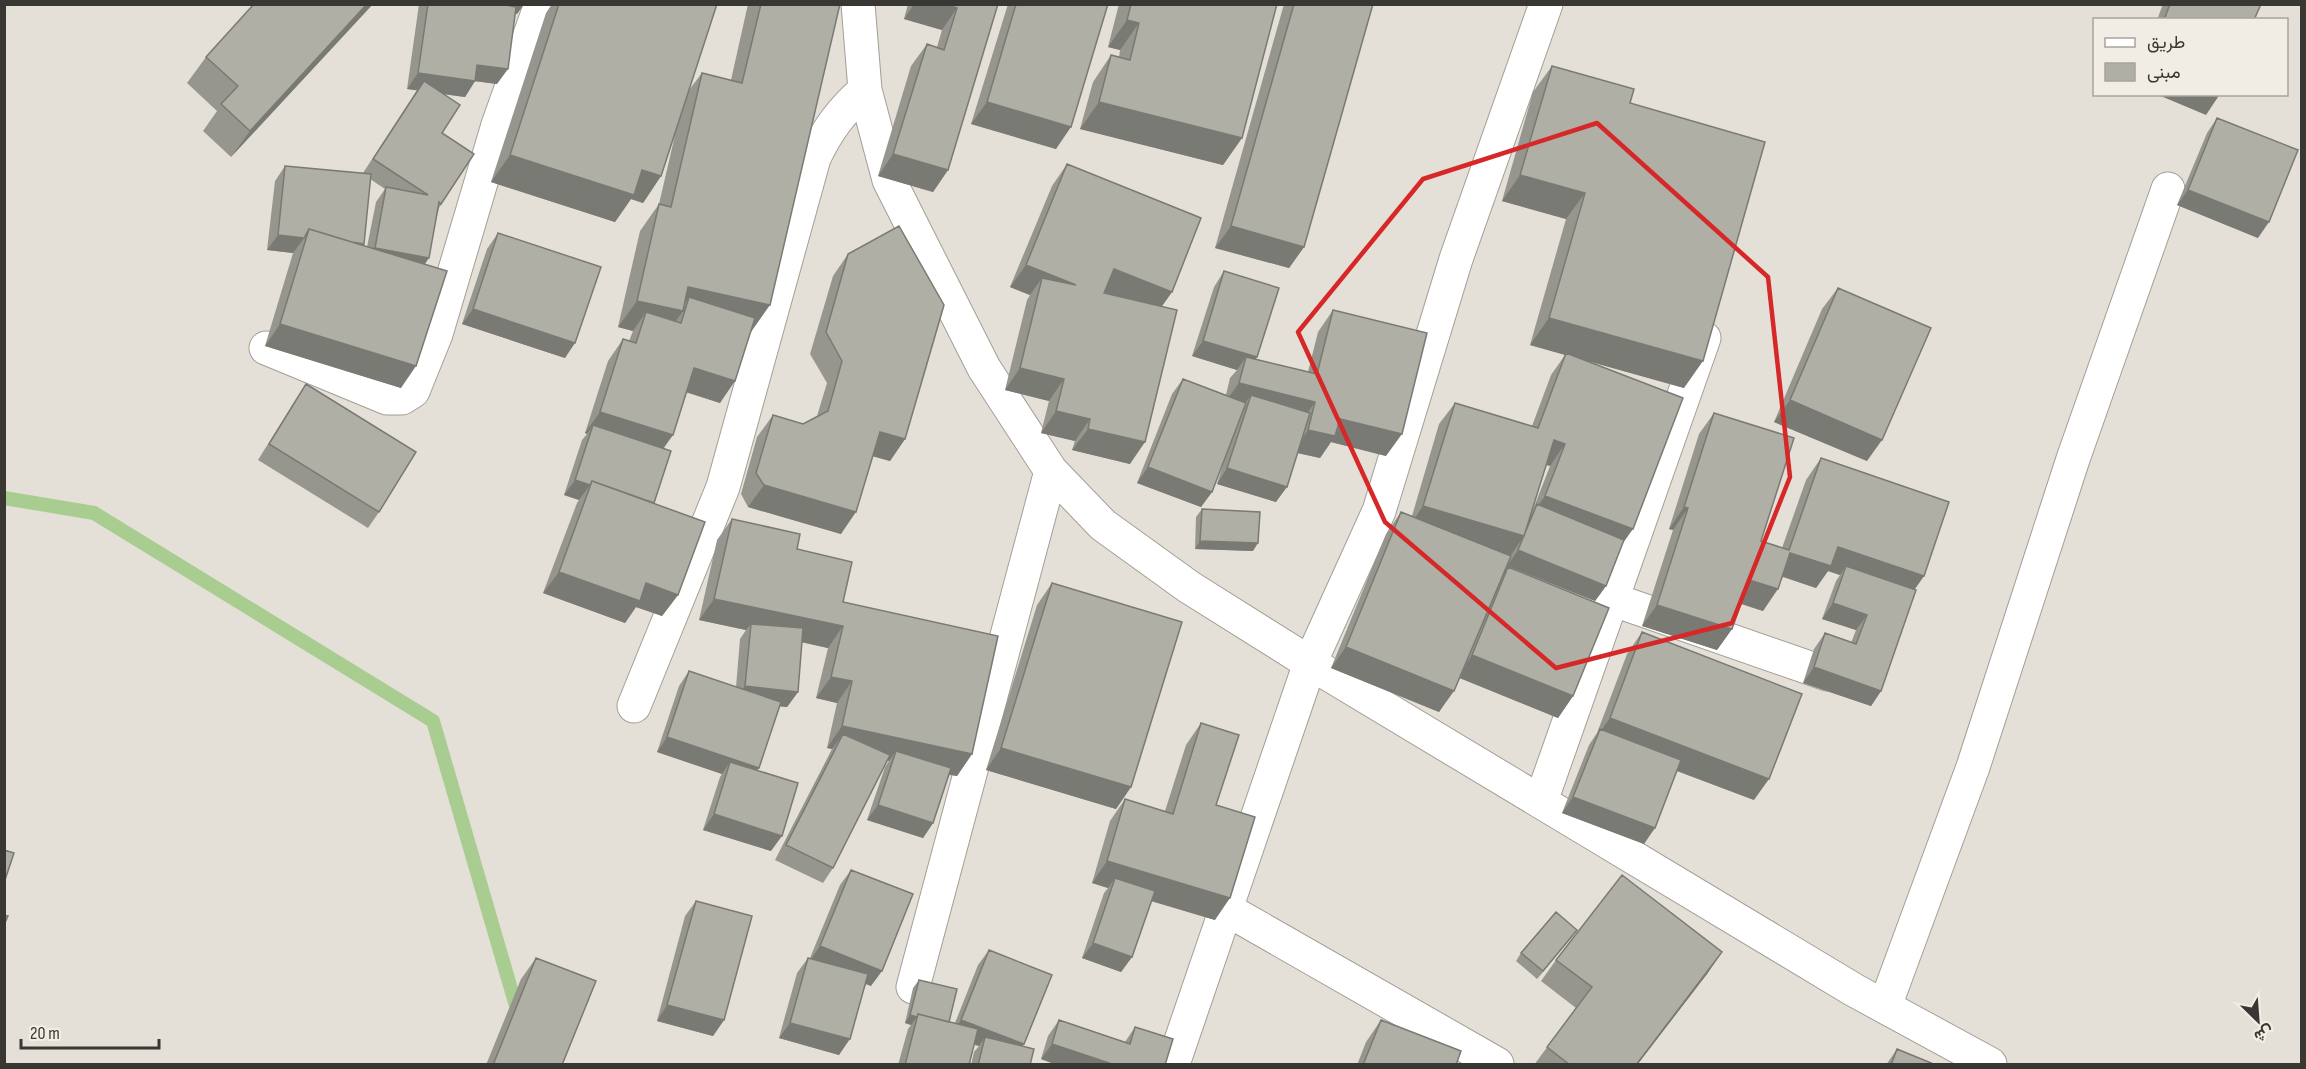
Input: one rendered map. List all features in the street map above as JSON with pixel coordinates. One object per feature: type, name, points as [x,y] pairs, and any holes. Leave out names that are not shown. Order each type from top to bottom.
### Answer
[{"type":"street","points":[[266,348],[387,398],[402,398],[413,391],[436,334],[498,125],[541,4]]},
{"type":"street","points":[[858,4],[865,90],[889,180],[937,279],[984,368],[1051,471],[1103,525],[1189,587],[1310,663],[1885,1006],[1990,1065]]},
{"type":"street","points":[[1173,1065],[1310,663],[1379,511],[1456,259],[1546,4]]},
{"type":"street","points":[[634,706],[723,487],[814,158],[826,132],[845,108],[865,90]]},
{"type":"street","points":[[1885,1006],[1973,767],[2073,459],[2168,189]]},
{"type":"street","points":[[1541,801],[1610,600],[1716,305]]},
{"type":"street","points":[[913,987],[1051,471]]},
{"type":"street","points":[[1379,511],[1412,524]]},
{"type":"street","points":[[1566,583],[1827,674]]},
{"type":"street","points":[[1226,909],[1497,1065]]},
{"type":"highlighted area","points":[[1597,123],[1768,277],[1790,477],[1732,623],[1556,668],[1385,522],[1298,332],[1423,179]]},
{"type":"building","points":[[254,4],[367,4],[250,131],[221,104],[238,86],[206,57]]},
{"type":"building","points":[[428,4],[501,4],[516,7],[508,69],[477,65],[475,81],[418,73]]},
{"type":"building","points":[[559,4],[717,4],[661,176],[642,170],[634,195],[510,155]]},
{"type":"building","points":[[761,4],[840,4],[770,305],[688,287],[683,311],[637,301],[659,204],[671,207],[702,73],[742,83]]},
{"type":"building","points":[[945,4],[998,4],[948,170],[893,154],[927,44],[944,50],[957,8]]},
{"type":"building","points":[[1016,4],[1108,4],[1071,127],[987,102]]},
{"type":"building","points":[[1131,4],[1277,4],[1242,138],[1099,102],[1111,55],[1130,60],[1139,23],[1127,20]]},
{"type":"building","points":[[1294,4],[1373,4],[1304,247],[1231,226]]},
{"type":"building","points":[[2170,4],[2261,4],[2255,18],[2165,18]]},
{"type":"building","points":[[1552,66],[1634,89],[1630,103],[1765,142],[1703,361],[1549,318],[1585,193],[1520,175]]},
{"type":"building","points":[[424,81],[460,105],[442,133],[474,154],[441,204],[439,202],[429,258],[375,248],[386,187],[428,195],[373,159]]},
{"type":"building","points":[[2217,118],[2298,150],[2269,222],[2188,190]]},
{"type":"building","points":[[1067,164],[1201,218],[1172,292],[1114,269],[1104,293],[1177,310],[1145,442],[1088,429],[1090,419],[1056,411],[1064,379],[1020,368],[1042,278],[1076,285],[1026,265]]},
{"type":"building","points":[[285,166],[371,174],[364,244],[309,229],[304,238],[278,235]]},
{"type":"building","points":[[899,226],[944,305],[905,439],[880,432],[856,512],[764,485],[756,473],[773,415],[803,424],[828,411],[842,361],[826,332],[848,254]]},
{"type":"building","points":[[309,229],[447,271],[416,366],[280,324]]},
{"type":"building","points":[[498,233],[601,267],[575,343],[473,309]]},
{"type":"building","points":[[1224,271],[1279,288],[1257,357],[1203,341]]},
{"type":"building","points":[[1838,288],[1931,328],[1882,440],[1790,400]]},
{"type":"building","points":[[689,297],[755,318],[735,381],[694,368],[673,435],[600,412],[623,339],[636,343],[646,312],[681,323]]},
{"type":"building","points":[[1333,310],[1427,333],[1402,434],[1340,419],[1335,436],[1308,430],[1315,402],[1239,383],[1246,357],[1317,374]]},
{"type":"building","points":[[1566,353],[1683,398],[1633,529],[1545,496],[1565,444],[1554,440],[1524,536],[1423,506],[1455,403],[1538,428]]},
{"type":"building","points":[[1183,379],[1246,403],[1212,492],[1148,467]]},
{"type":"building","points":[[306,384],[416,452],[379,512],[269,444]]},
{"type":"building","points":[[1251,395],[1310,413],[1287,487],[1227,468]]},
{"type":"building","points":[[1714,413],[1794,438],[1761,541],[1789,550],[1821,458],[1949,502],[1924,576],[1838,547],[1831,566],[1790,553],[1778,589],[1749,580],[1732,629],[1657,605],[1688,508],[1684,507]]},
{"type":"building","points":[[593,425],[671,451],[654,503],[592,481],[590,485],[575,480]]},
{"type":"building","points":[[592,481],[705,522],[678,595],[646,583],[640,601],[559,572]]},
{"type":"building","points":[[1537,504],[1624,540],[1606,586],[1518,550]]},
{"type":"building","points":[[1202,509],[1260,512],[1258,543],[1200,541]]},
{"type":"building","points":[[1401,512],[1511,556],[1454,691],[1346,647]]},
{"type":"building","points":[[732,519],[800,534],[797,549],[852,562],[843,602],[998,636],[972,754],[842,726],[852,681],[831,677],[843,626],[714,599]]},
{"type":"building","points":[[1846,566],[1916,590],[1881,691],[1814,667],[1825,633],[1856,644],[1867,615],[1833,603]]},
{"type":"building","points":[[1508,567],[1609,608],[1573,696],[1472,655]]},
{"type":"building","points":[[1052,583],[1182,622],[1131,787],[1001,748]]},
{"type":"building","points":[[751,624],[803,628],[798,692],[745,686]]},
{"type":"building","points":[[1642,632],[1802,694],[1769,779],[1610,718]]},
{"type":"building","points":[[689,671],[781,702],[759,768],[667,737]]},
{"type":"building","points":[[1201,723],[1239,735],[1216,805],[1255,817],[1230,898],[1107,861],[1125,799],[1173,814]]},
{"type":"building","points":[[1600,729],[1681,760],[1655,828],[1573,797]]},
{"type":"building","points":[[843,734],[890,755],[833,868],[786,845]]},
{"type":"building","points":[[896,751],[951,768],[933,823],[878,805]]},
{"type":"building","points":[[730,762],[798,783],[782,836],[714,814]]},
{"type":"building","points":[[4,850],[14,853],[4,883]]},
{"type":"building","points":[[851,870],[913,894],[882,971],[820,946]]},
{"type":"building","points":[[1622,875],[1722,952],[1636,1065],[1570,1065],[1547,1047],[1592,987],[1556,960]]},
{"type":"building","points":[[1115,878],[1155,891],[1132,957],[1093,943]]},
{"type":"building","points":[[696,901],[752,916],[724,1020],[667,1005]]},
{"type":"building","points":[[1556,912],[1577,930],[1543,971],[1521,953]]},
{"type":"building","points":[[989,950],[1052,975],[1024,1044],[961,1020]]},
{"type":"building","points":[[536,958],[596,981],[562,1065],[493,1065]]},
{"type":"building","points":[[808,958],[868,974],[850,1039],[790,1023]]},
{"type":"building","points":[[919,980],[957,989],[949,1022],[918,1014],[917,1017],[910,1015]]},
{"type":"building","points":[[918,1014],[978,1029],[969,1065],[905,1065]]},
{"type":"building","points":[[1059,1020],[1130,1044],[1135,1027],[1173,1039],[1165,1065],[1115,1065],[1052,1044]]},
{"type":"building","points":[[1381,1020],[1461,1051],[1456,1065],[1363,1065]]},
{"type":"building","points":[[985,1037],[1034,1049],[1030,1065],[978,1065]]},
{"type":"building","points":[[1897,1049],[1936,1065],[1891,1065]]},
{"type":"waterway","points":[[4,498],[94,513],[433,721],[518,1013]]}]
